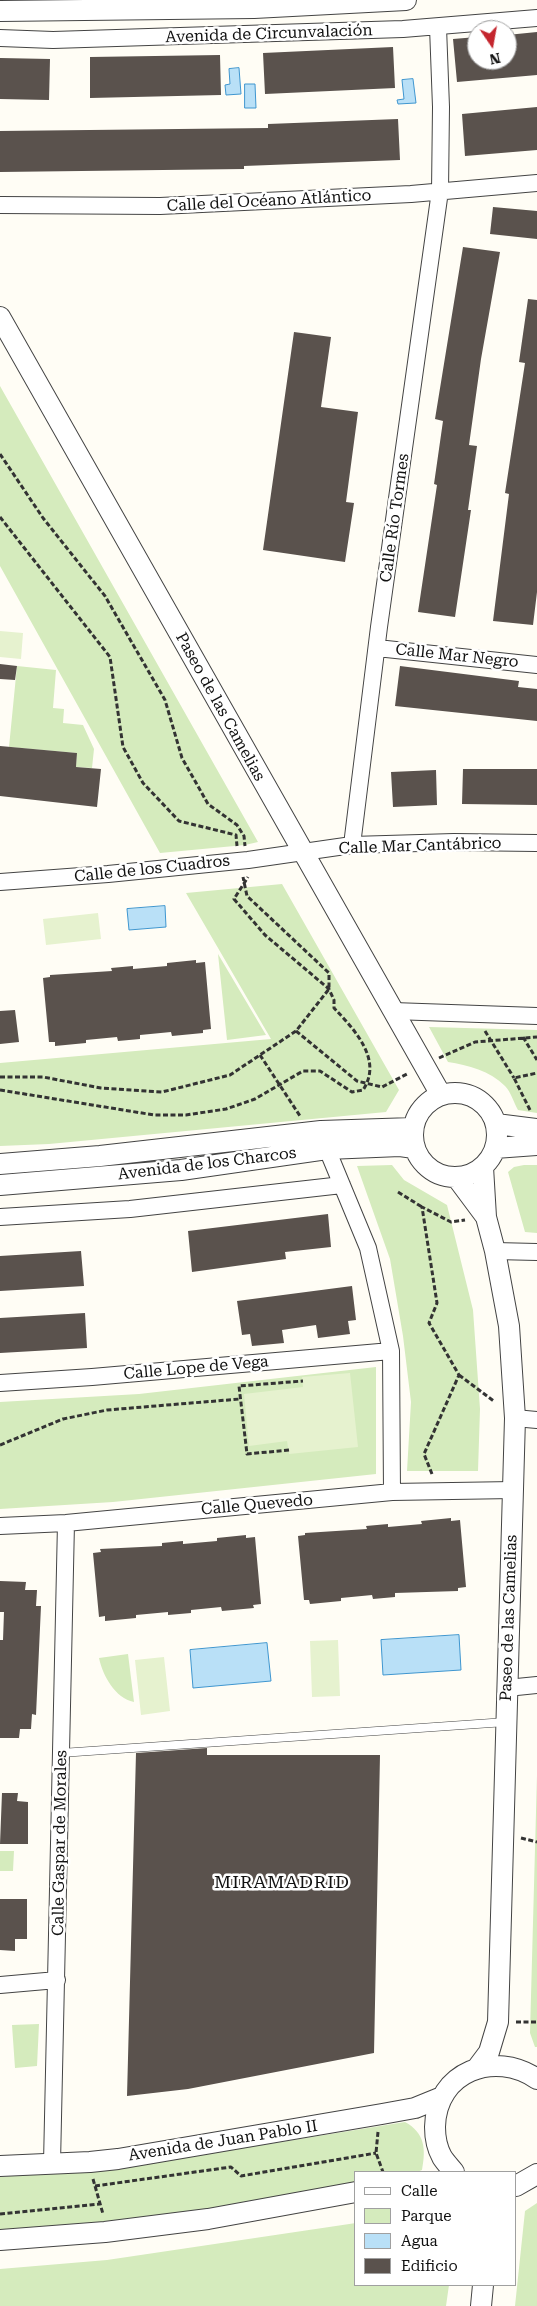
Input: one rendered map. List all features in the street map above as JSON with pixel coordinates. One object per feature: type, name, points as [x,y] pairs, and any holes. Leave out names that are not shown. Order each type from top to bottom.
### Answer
[{"type":"street","name":"Avenida de Circunvalación","points":[[0,11],[254,8],[406,0]]},
{"type":"street","name":"Avenida de Circunvalación","points":[[0,38],[53,40],[222,36],[438,27],[537,18]]},
{"type":"street","name":"Calle Río Tormes","points":[[352,845],[440,191],[441,107],[438,27]]},
{"type":"street","name":"Calle del Océano Atlántico","points":[[0,205],[160,206],[440,191],[537,183]]},
{"type":"street","name":"Paseo de las Camelias","points":[[0,317],[296,854],[393,1011],[435,1098]]},
{"type":"street","name":"Paseo de las Camelias","points":[[0,344],[296,854],[435,1098]]},
{"type":"street","name":"Calle Mar Negro","points":[[377,648],[537,665]]},
{"type":"street","name":"Calle Mar Cantábrico","points":[[296,854],[352,845],[454,842],[537,844]]},
{"type":"street","name":"Calle de los Cuadros","points":[[0,882],[108,874],[296,854]]},
{"type":"street","points":[[393,1011],[537,1016]]},
{"type":"street","points":[[461,1093],[474,1097],[485,1105],[496,1124],[496,1148],[483,1167],[475,1173],[457,1178],[440,1174],[429,1169],[414,1148],[413,1128],[420,1112],[435,1098],[461,1093]]},
{"type":"street","points":[[496,1124],[537,1129]]},
{"type":"street","name":"Avenida de los Charcos","points":[[0,1164],[100,1156],[308,1133],[413,1128]]},
{"type":"street","points":[[496,1148],[537,1145]]},
{"type":"street","name":"Avenida de los Charcos","points":[[0,1185],[181,1170],[327,1149],[400,1146],[414,1148]]},
{"type":"street","points":[[327,1149],[368,1248],[391,1351],[392,1492]]},
{"type":"street","points":[[483,1167],[486,1217]]},
{"type":"street","points":[[457,1178],[486,1217]]},
{"type":"street","points":[[0,1216],[130,1209],[342,1185]]},
{"type":"street","name":"Paseo de las Camelias","points":[[477,2068],[489,2052],[498,2022],[515,1418],[509,1326],[496,1251],[486,1217]]},
{"type":"street","points":[[496,1251],[537,1252]]},
{"type":"street","name":"Calle Lope de Vega","points":[[0,1383],[391,1351]]},
{"type":"street","points":[[515,1418],[537,1420]]},
{"type":"street","name":"Calle Quevedo","points":[[0,1526],[66,1523],[392,1492],[513,1490]]},
{"type":"street","name":"Calle Gaspar de Morales","points":[[52,2163],[66,1523]]},
{"type":"street","points":[[507,1688],[537,1685]]},
{"type":"street","points":[[0,1985],[57,1980]]},
{"type":"street","name":"Paseo de las Camelias","points":[[498,2022],[508,2054],[534,2077]]},
{"type":"street","points":[[453,2171],[442,2156],[435,2137],[436,2116],[442,2097],[451,2085],[463,2075],[477,2068],[493,2065],[509,2066],[534,2077]]},
{"type":"street","name":"Avenida de Juan Pablo II","points":[[0,2166],[90,2162],[415,2108],[442,2097]]},
{"type":"street","points":[[517,2186],[528,2181],[537,2174]]},
{"type":"street","points":[[0,2240],[105,2232],[208,2219],[354,2192]]},
{"type":"street","points":[[481,2306],[484,2286]]},
{"type":"lane","points":[[61,1753],[506,1722]]},
{"type":"path","points":[[0,454],[43,518],[105,596],[165,700],[182,758],[194,781],[208,804],[237,825],[244,836],[245,845]]},
{"type":"path","points":[[0,1090],[111,1110],[154,1115],[186,1115],[226,1109],[255,1099],[303,1071],[320,1071],[352,1092],[363,1090],[371,1078],[369,1062],[362,1043],[352,1027],[334,1008],[334,1000],[329,989],[265,935],[234,899],[250,874]]},
{"type":"path","points":[[477,1014],[490,1040],[514,1078],[537,1129]]},
{"type":"path","points":[[522,1036],[537,1060]]},
{"type":"path","points":[[260,1055],[281,1084],[308,1133]]},
{"type":"path","points":[[514,1078],[537,1073]]},
{"type":"path","points":[[398,1192],[451,1222],[486,1217]]},
{"type":"path","points":[[422,1207],[437,1303],[429,1323],[459,1375],[515,1418]]},
{"type":"path","points":[[438,1492],[424,1454],[459,1375]]},
{"type":"path","points":[[289,1450],[247,1454],[239,1386],[303,1381]]},
{"type":"path","points":[[0,1444],[62,1420],[107,1410],[240,1398]]},
{"type":"path","points":[[382,2114],[376,2152],[383,2171]]},
{"type":"path","points":[[95,2186],[231,2167],[241,2176],[376,2152]]},
{"type":"path","points":[[90,2162],[89,2168],[100,2204],[105,2232]]},
{"type":"path","points":[[0,2214],[100,2204]]},
{"type":"green space","points":[[0,386],[258,842],[245,845],[160,853],[0,566]]},
{"type":"green space","points":[[0,631],[23,633],[21,659],[0,657]]},
{"type":"green space","points":[[17,666],[56,670],[53,708],[64,709],[63,723],[83,725],[94,749],[92,768],[76,767],[77,753],[9,747]]},
{"type":"green space","points":[[282,884],[399,1090],[386,1112],[49,1144],[0,1146],[0,1063],[271,1039],[186,893]]},
{"type":"green space","points":[[98,913],[101,939],[46,945],[43,919]]},
{"type":"green space","points":[[218,954],[266,1035],[227,1040]]},
{"type":"green space","points":[[429,1027],[537,1030],[537,1113],[518,1110],[507,1088],[493,1076],[471,1067],[448,1062]]},
{"type":"green space","points":[[392,1165],[404,1180],[447,1205],[473,1310],[480,1409],[478,1471],[407,1471],[411,1402],[403,1336],[390,1259],[357,1166]]},
{"type":"green space","points":[[537,1165],[537,1233],[525,1232],[508,1172],[514,1167]]},
{"type":"green space","points":[[376,1367],[376,1474],[113,1502],[0,1509],[0,1402],[139,1394]]},
{"type":"green space","points":[[350,1373],[358,1447],[289,1454],[287,1441],[249,1446],[244,1394],[303,1387],[302,1377]]},
{"type":"green space","points":[[338,1640],[340,1696],[312,1697],[310,1641]]},
{"type":"green space","points":[[128,1654],[134,1702],[121,1696],[111,1685],[103,1672],[99,1658]]},
{"type":"green space","points":[[164,1657],[170,1711],[141,1715],[135,1660]]},
{"type":"green space","points":[[537,1775],[537,2047],[535,2047],[530,2033]]},
{"type":"green space","points":[[0,1851],[14,1851],[13,1871],[0,1871]]},
{"type":"green space","points":[[39,2024],[37,2066],[15,2068],[12,2025]]},
{"type":"green space","points":[[405,2122],[417,2131],[424,2148],[422,2170],[354,2171],[354,2185],[134,2219],[0,2231],[0,2177],[200,2155]]},
{"type":"green space","points":[[537,2203],[537,2306],[515,2306],[525,2211]]},
{"type":"green space","points":[[354,2223],[354,2286],[449,2286],[446,2306],[0,2306],[0,2269],[107,2260]]},
{"type":"water","points":[[239,68],[241,94],[226,95],[225,85],[230,84],[229,69]]},
{"type":"water","points":[[413,79],[416,103],[398,104],[397,100],[404,99],[402,80]]},
{"type":"water","points":[[245,84],[255,84],[256,108],[245,108]]},
{"type":"water","points":[[165,906],[166,927],[129,930],[127,909]]},
{"type":"water","points":[[459,1635],[461,1670],[383,1675],[381,1640]]},
{"type":"water","points":[[267,1643],[271,1681],[193,1688],[190,1650]]},
{"type":"building","points":[[537,32],[537,75],[457,82],[453,39],[467,38],[467,70],[517,70],[517,34]]},
{"type":"building","points":[[393,47],[395,88],[265,94],[263,53]]},
{"type":"building","points":[[220,55],[221,95],[90,98],[90,57]]},
{"type":"building","points":[[0,58],[50,59],[49,100],[0,99]]},
{"type":"building","points":[[537,107],[537,150],[465,156],[462,114]]},
{"type":"building","points":[[398,119],[400,160],[244,166],[244,169],[0,172],[0,131],[268,128],[268,124]]},
{"type":"building","points":[[493,207],[537,211],[537,239],[490,234]]},
{"type":"building","points":[[463,247],[500,252],[481,359],[469,445],[477,446],[468,510],[471,510],[455,617],[418,612],[437,485],[434,484],[443,421],[435,419]]},
{"type":"building","points":[[528,299],[537,300],[537,592],[533,625],[493,621],[509,494],[505,493],[525,363],[519,362]]},
{"type":"building","points":[[294,332],[331,337],[321,407],[358,412],[346,502],[354,503],[345,562],[263,550]]},
{"type":"building","points":[[0,664],[17,666],[15,680],[0,679]]},
{"type":"building","points":[[400,666],[519,681],[518,687],[537,689],[537,721],[395,706]]},
{"type":"building","points":[[0,746],[77,753],[76,767],[101,769],[97,807],[0,796]]},
{"type":"building","points":[[463,769],[537,769],[537,805],[462,804]]},
{"type":"building","points":[[436,770],[437,805],[393,807],[391,772]]},
{"type":"building","points":[[196,960],[196,963],[205,962],[211,1029],[203,1030],[203,1033],[172,1036],[171,1032],[140,1035],[140,1039],[118,1041],[117,1037],[55,1046],[55,1042],[49,1042],[43,978],[50,977],[50,975],[112,971],[111,968],[133,966],[133,969],[167,966],[167,963]]},
{"type":"building","points":[[15,1010],[19,1042],[0,1044],[0,1011]]},
{"type":"building","points":[[328,1214],[331,1247],[285,1252],[286,1259],[192,1272],[188,1231]]},
{"type":"building","points":[[81,1251],[84,1286],[0,1291],[0,1256]]},
{"type":"building","points":[[352,1286],[356,1320],[348,1321],[350,1334],[318,1338],[316,1325],[282,1330],[284,1343],[252,1346],[250,1334],[242,1335],[237,1301]]},
{"type":"building","points":[[85,1313],[87,1348],[0,1353],[0,1318]]},
{"type":"building","points":[[451,1518],[451,1521],[460,1520],[466,1587],[458,1588],[458,1591],[395,1593],[395,1597],[373,1599],[372,1595],[310,1604],[309,1600],[304,1600],[298,1536],[305,1535],[305,1533],[367,1529],[366,1526],[388,1524],[388,1527],[422,1524],[421,1521]]},
{"type":"building","points":[[246,1535],[246,1538],[255,1537],[261,1604],[253,1605],[254,1608],[222,1611],[221,1607],[191,1610],[191,1613],[168,1615],[168,1612],[136,1615],[136,1618],[105,1621],[105,1616],[99,1617],[93,1553],[101,1552],[100,1549],[162,1546],[162,1543],[183,1541],[183,1544],[217,1541],[217,1538]]},
{"type":"building","points":[[0,1581],[26,1582],[25,1590],[37,1590],[36,1606],[41,1606],[36,1715],[32,1714],[31,1729],[20,1729],[19,1738],[0,1738],[0,1640],[3,1640],[4,1612],[0,1612]]},
{"type":"building","name":"MIRAMADRID","points":[[207,1748],[207,1755],[380,1755],[374,2053],[188,2089],[127,2096],[136,1753]]},
{"type":"building","points":[[2,1793],[18,1793],[17,1801],[28,1802],[28,1844],[0,1844]]},
{"type":"building","points":[[0,1899],[27,1899],[27,1939],[15,1939],[15,1951],[0,1950]]},
{"type":"district","name":"MIRAMADRID","points":[[282,1883]]}]
